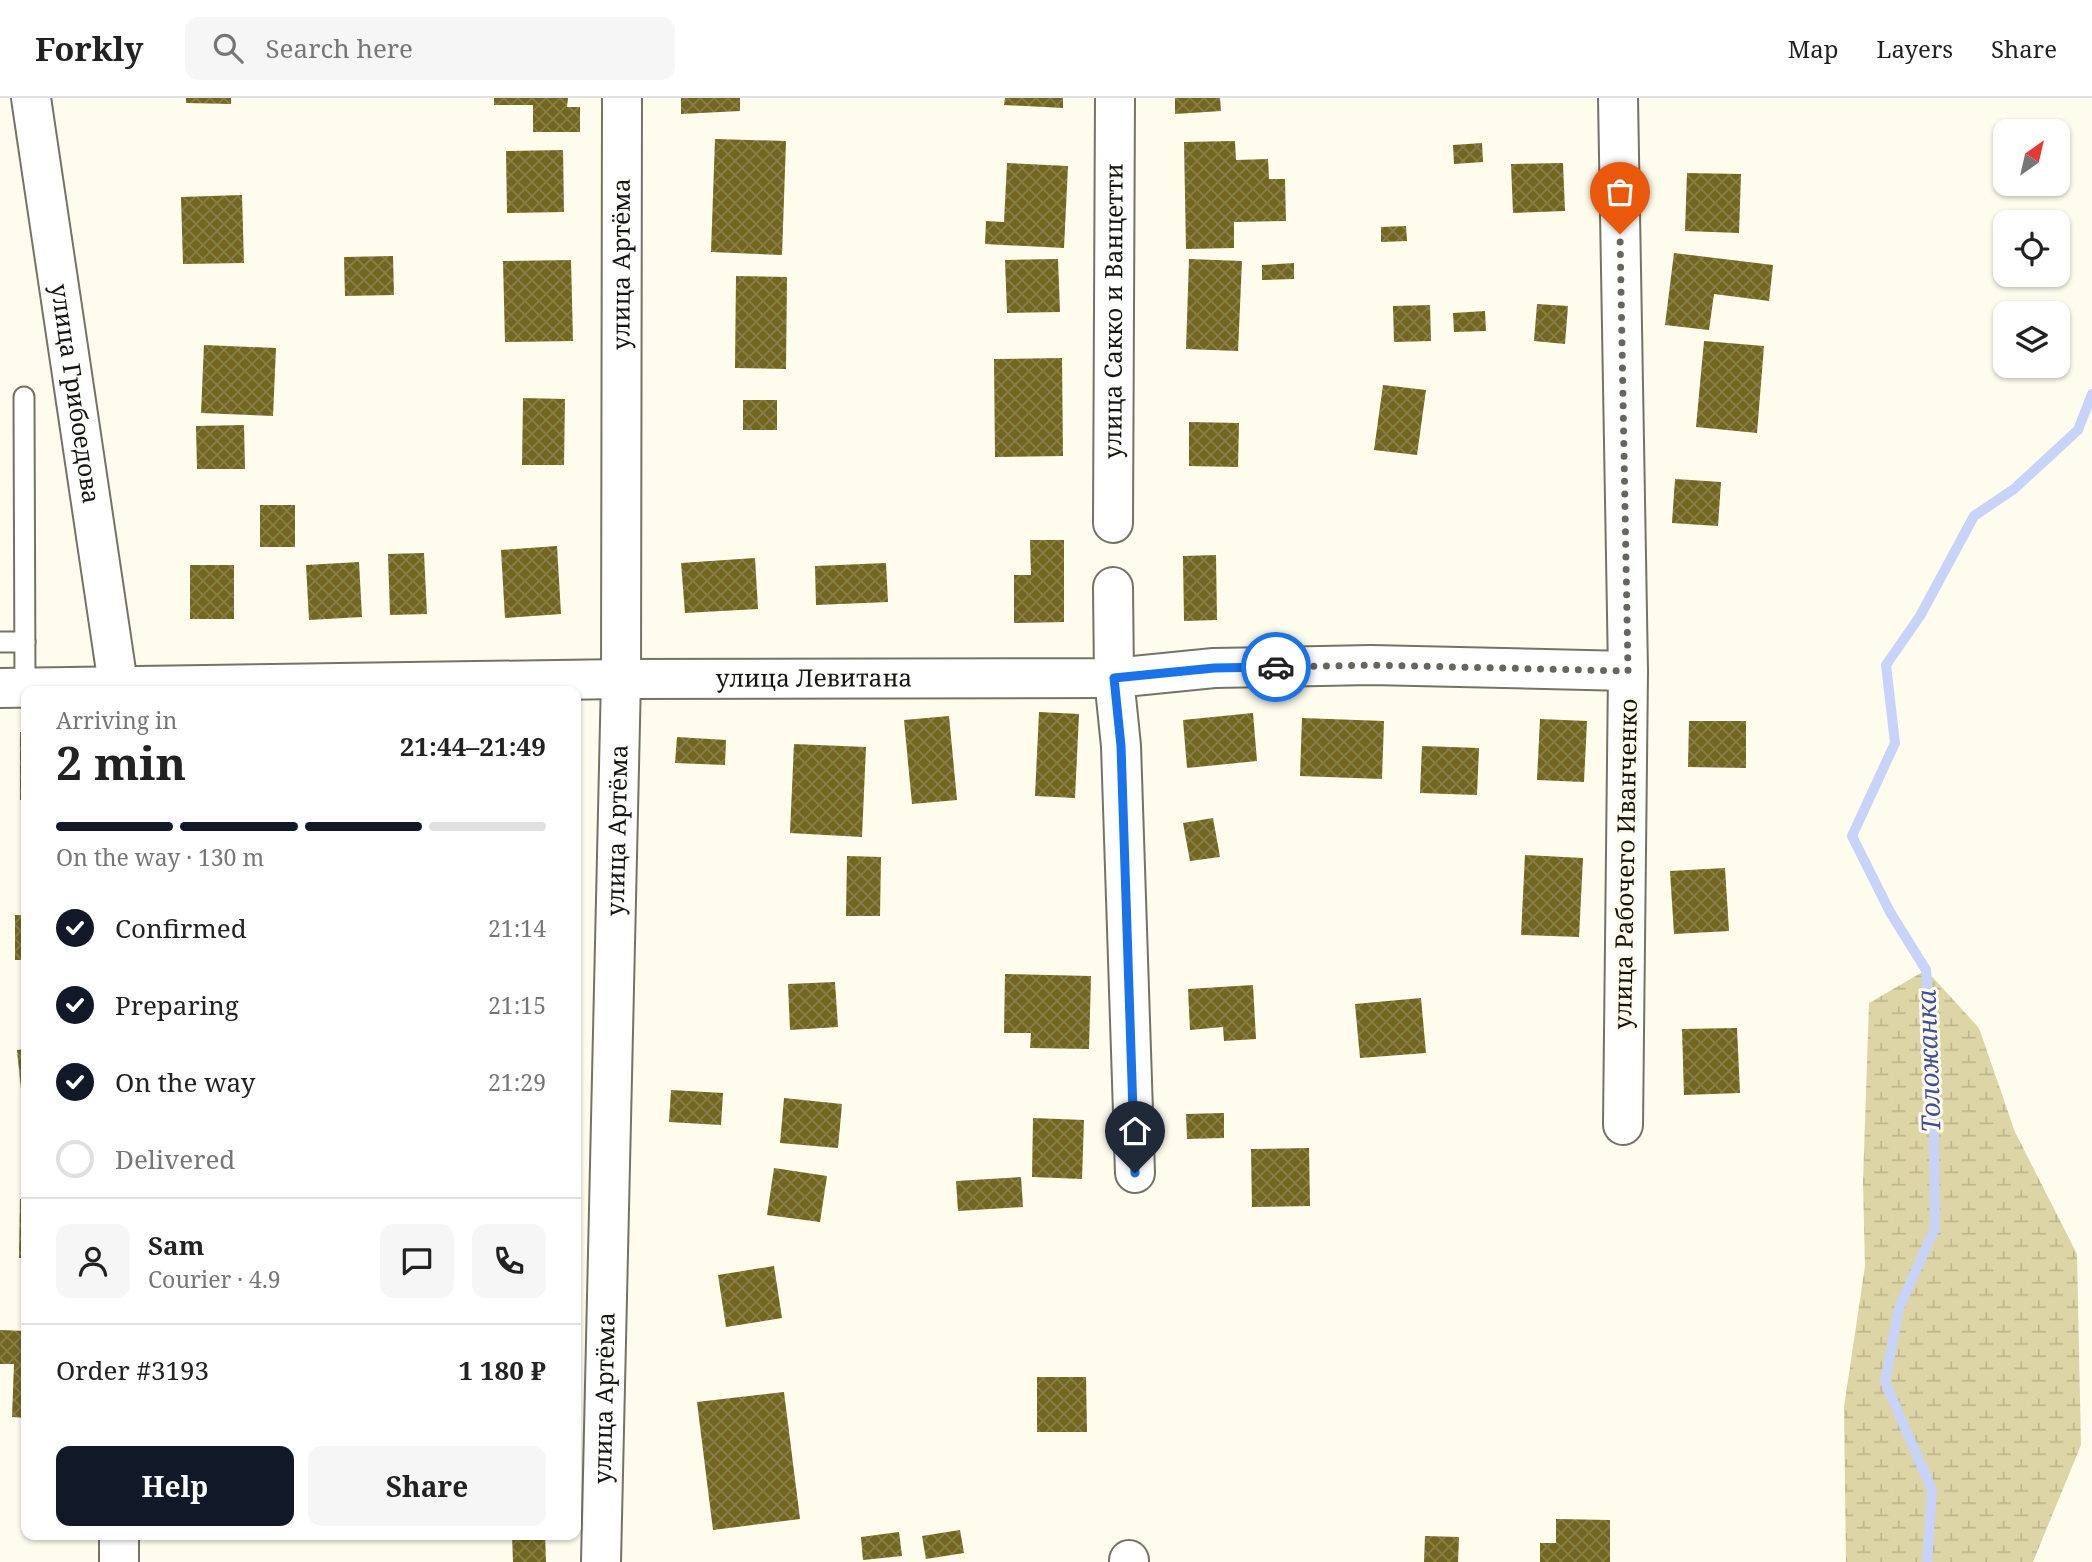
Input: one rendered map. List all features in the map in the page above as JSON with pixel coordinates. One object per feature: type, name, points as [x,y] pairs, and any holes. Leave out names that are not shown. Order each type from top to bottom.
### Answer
[{"type":"street","name":"улица Грибоедова","points":[[31,98],[118,686]]},
{"type":"street","name":"улица Артёма","points":[[601,1562],[621,679],[622,98]]},
{"type":"street","name":"улица Сакко и Ванцетти","points":[[1113,523],[1115,98]]},
{"type":"street","name":"улица Рабочего Иванченко","points":[[1618,98],[1628,671],[1623,1125]]},
{"type":"street","points":[[1113,587],[1114,678],[1121,746],[1135,1173]]},
{"type":"street","name":"улица Левитана","points":[[269,686],[621,679],[1114,678],[1214,668],[1345,666],[1628,671]]},
{"type":"street","points":[[119,1540],[119,1562]]},
{"type":"lane","points":[[12,688],[24,642],[24,397]]},
{"type":"lane","points":[[0,642],[24,642]]},
{"type":"green space","points":[[1926,970],[1979,1028],[2015,1132],[2077,1254],[2081,1445],[2033,1562],[1846,1562],[1844,1407],[1865,1266],[1863,1182],[1869,1003]]},
{"type":"building","points":[[186,98],[231,98],[231,104],[186,103]]},
{"type":"building","points":[[494,98],[568,98],[567,107],[580,107],[580,132],[533,132],[533,105],[494,105]]},
{"type":"building","points":[[681,98],[740,98],[740,111],[681,114]]},
{"type":"building","points":[[1005,98],[1063,98],[1063,108],[1004,105]]},
{"type":"building","points":[[1175,98],[1220,98],[1221,111],[1175,114]]},
{"type":"building","points":[[715,139],[786,141],[782,255],[711,252]]},
{"type":"building","points":[[1235,141],[1236,160],[1268,159],[1269,179],[1285,179],[1286,221],[1234,222],[1234,248],[1186,249],[1184,142]]},
{"type":"building","points":[[1482,143],[1483,162],[1454,164],[1453,145]]},
{"type":"building","points":[[563,150],[564,212],[507,213],[506,151]]},
{"type":"building","points":[[1007,163],[1068,166],[1064,248],[985,244],[986,221],[1004,222]]},
{"type":"building","points":[[1563,163],[1565,211],[1513,213],[1511,164]]},
{"type":"building","points":[[1687,173],[1741,174],[1739,233],[1685,231]]},
{"type":"building","points":[[242,195],[244,263],[183,264],[181,197]]},
{"type":"building","points":[[1406,226],[1407,241],[1381,242],[1381,227]]},
{"type":"building","points":[[1674,253],[1773,265],[1769,301],[1714,294],[1709,330],[1665,325]]},
{"type":"building","points":[[393,256],[394,295],[345,296],[344,257]]},
{"type":"building","points":[[1058,259],[1060,312],[1007,313],[1005,260]]},
{"type":"building","points":[[1189,259],[1242,261],[1238,351],[1186,349]]},
{"type":"building","points":[[571,260],[573,341],[505,342],[503,261]]},
{"type":"building","points":[[1294,263],[1294,279],[1262,280],[1262,265]]},
{"type":"building","points":[[736,276],[787,277],[786,369],[735,368]]},
{"type":"building","points":[[1537,304],[1568,306],[1565,344],[1534,341]]},
{"type":"building","points":[[1430,305],[1431,341],[1394,342],[1393,306]]},
{"type":"building","points":[[1485,311],[1486,331],[1454,332],[1453,313]]},
{"type":"building","points":[[1704,341],[1764,346],[1757,433],[1696,427]]},
{"type":"building","points":[[204,345],[276,348],[273,416],[201,413]]},
{"type":"building","points":[[1062,358],[1063,456],[995,457],[994,359]]},
{"type":"building","points":[[1383,385],[1426,390],[1417,455],[1374,450]]},
{"type":"building","points":[[523,398],[565,399],[564,465],[522,465]]},
{"type":"building","points":[[743,400],[777,400],[777,430],[743,430]]},
{"type":"building","points":[[1189,422],[1239,423],[1238,467],[1189,466]]},
{"type":"building","points":[[244,425],[245,469],[197,469],[196,426]]},
{"type":"building","points":[[1675,479],[1721,482],[1718,526],[1672,523]]},
{"type":"building","points":[[260,505],[295,505],[295,547],[260,547]]},
{"type":"building","points":[[1030,540],[1064,540],[1064,622],[1014,623],[1014,575],[1031,575]]},
{"type":"building","points":[[557,546],[561,614],[505,618],[501,550]]},
{"type":"building","points":[[424,553],[427,614],[390,615],[388,554]]},
{"type":"building","points":[[1216,555],[1217,620],[1184,621],[1183,556]]},
{"type":"building","points":[[755,558],[758,609],[685,613],[681,563]]},
{"type":"building","points":[[359,562],[362,617],[309,620],[306,565]]},
{"type":"building","points":[[886,563],[888,602],[816,605],[815,566]]},
{"type":"building","points":[[190,565],[234,565],[234,619],[190,619]]},
{"type":"building","points":[[1039,712],[1079,714],[1075,798],[1035,796]]},
{"type":"building","points":[[1253,713],[1257,761],[1187,768],[1183,720]]},
{"type":"building","points":[[949,716],[957,800],[912,804],[904,720]]},
{"type":"building","points":[[1302,718],[1384,721],[1382,779],[1300,776]]},
{"type":"building","points":[[1540,719],[1587,721],[1584,782],[1537,780]]},
{"type":"building","points":[[1689,721],[1746,721],[1746,768],[1688,767]]},
{"type":"building","points":[[20,732],[21,732],[21,800]]},
{"type":"building","points":[[677,737],[726,740],[725,765],[675,763]]},
{"type":"building","points":[[794,744],[866,747],[862,837],[790,833]]},
{"type":"building","points":[[1422,746],[1479,748],[1477,795],[1420,793]]},
{"type":"building","points":[[1213,818],[1220,857],[1190,861],[1183,823]]},
{"type":"building","points":[[1525,855],[1583,858],[1579,937],[1521,935]]},
{"type":"building","points":[[847,856],[881,857],[880,916],[846,916]]},
{"type":"building","points":[[1725,868],[1729,931],[1674,934],[1670,871]]},
{"type":"building","points":[[15,915],[21,915],[21,960],[15,960]]},
{"type":"building","points":[[1005,974],[1091,976],[1089,1049],[1030,1048],[1031,1033],[1004,1033]]},
{"type":"building","points":[[835,982],[838,1027],[790,1030],[788,984]]},
{"type":"building","points":[[1253,985],[1256,1039],[1224,1041],[1223,1027],[1190,1030],[1188,989]]},
{"type":"building","points":[[1421,998],[1426,1053],[1360,1058],[1355,1004]]},
{"type":"building","points":[[1737,1028],[1740,1093],[1684,1095],[1682,1029]]},
{"type":"building","points":[[17,1050],[21,1050],[21,1089]]},
{"type":"building","points":[[671,1090],[723,1093],[721,1125],[669,1122]]},
{"type":"building","points":[[784,1098],[842,1104],[838,1148],[780,1143]]},
{"type":"building","points":[[1224,1113],[1224,1138],[1187,1139],[1186,1114]]},
{"type":"building","points":[[1033,1118],[1084,1120],[1082,1179],[1032,1177]]},
{"type":"building","points":[[1309,1148],[1310,1206],[1252,1207],[1251,1149]]},
{"type":"building","points":[[774,1168],[827,1176],[820,1222],[767,1215]]},
{"type":"building","points":[[1021,1177],[1023,1207],[958,1211],[956,1181]]},
{"type":"building","points":[[20,1199],[21,1199],[21,1258]]},
{"type":"building","points":[[774,1266],[782,1318],[726,1327],[718,1275]]},
{"type":"building","points":[[0,1330],[21,1331],[21,1418],[12,1417],[14,1364],[0,1364]]},
{"type":"building","points":[[1037,1377],[1086,1377],[1087,1432],[1037,1432]]},
{"type":"building","points":[[784,1392],[800,1519],[713,1530],[697,1402]]},
{"type":"building","points":[[1556,1519],[1610,1520],[1610,1562],[1540,1562],[1540,1543],[1556,1543]]},
{"type":"building","points":[[960,1530],[964,1553],[926,1559],[922,1536]]},
{"type":"building","points":[[899,1532],[902,1556],[863,1560],[861,1537]]},
{"type":"building","points":[[1425,1536],[1459,1537],[1458,1562],[1424,1562]]},
{"type":"building","points":[[512,1540],[545,1540],[546,1562],[513,1562]]},
{"type":"waterway","name":"Толожанка","points":[[1927,1562],[1932,1490],[1885,1382],[1899,1308],[1935,1228],[1933,1064],[1926,970],[1890,912],[1852,836],[1895,743],[1886,665],[1920,616],[1974,516],[2014,489],[2078,430],[2092,394]]},
{"type":"way so far","points":[[1276,667],[1371,665],[1628,671],[1620,234]]},
{"type":"route","points":[[1135,1173],[1121,746],[1114,678],[1214,668],[1276,667]]}]
